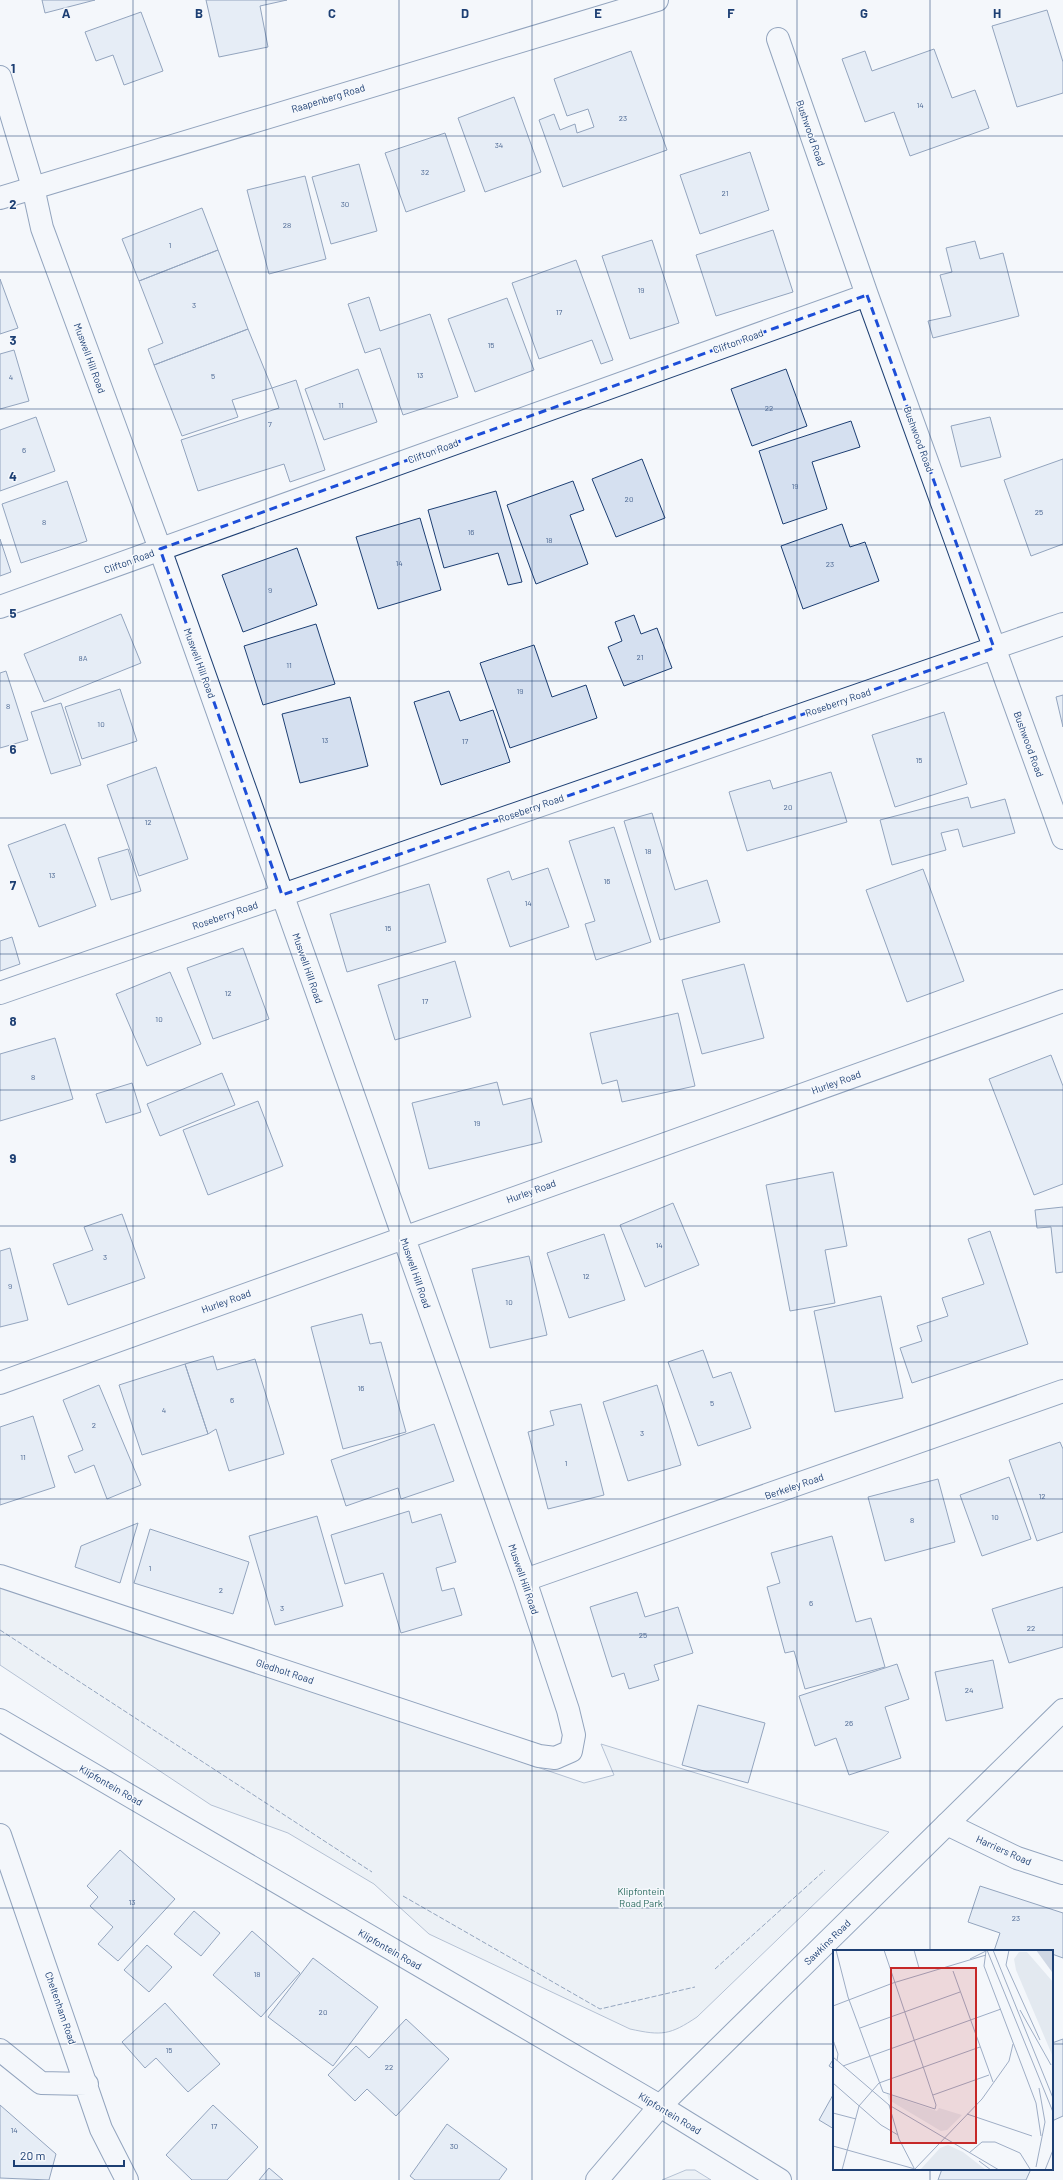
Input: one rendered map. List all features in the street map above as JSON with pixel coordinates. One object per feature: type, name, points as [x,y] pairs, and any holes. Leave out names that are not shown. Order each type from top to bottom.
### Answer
[{"type":"street","name":"Raapenberg Road","points":[[0,198],[657,0]]},
{"type":"street","name":"Bushwood Road","points":[[778,39],[867,295],[1063,838]]},
{"type":"street","name":"Muswell Hill Road","points":[[0,76],[33,187],[42,228],[160,550],[525,1580],[568,1710],[574,1735],[571,1751]]},
{"type":"street","name":"Clifton Road","points":[[0,607],[867,295]]},
{"type":"street","name":"Roseberry Road","points":[[0,993],[1063,624]]},
{"type":"street","name":"Hurley Road","points":[[0,1383],[1063,1001]]},
{"type":"street","name":"Berkeley Road","points":[[525,1580],[1063,1391]]},
{"type":"street","name":"Gledholt Road","points":[[0,1576],[539,1756],[555,1758],[571,1751]]},
{"type":"street","name":"Sawkins Road","points":[[597,2180],[660,2106],[1063,1710]]},
{"type":"street","name":"Klipfontein Road","points":[[0,1720],[660,2106],[780,2180]]},
{"type":"street","name":"Harriers Road","points":[[947,1824],[1017,1858],[1063,1873]]},
{"type":"street","name":"Cheltenham Road","points":[[0,1835],[87,2084],[101,2129],[127,2180]]},
{"type":"street","points":[[0,2050],[41,2083],[87,2084]]},
{"type":"highlighted area","points":[[867,295],[994,648],[282,895],[160,549]]},
{"type":"green space","name":"Klipfontein Road Park","points":[[0,1584],[584,1783],[614,1775],[601,1744],[889,1832],[697,2017],[672,2031],[650,2033],[630,2029],[429,1934],[374,1884],[288,1833],[211,1805],[0,1665]]},
{"type":"green space","points":[[686,2170],[695,2170],[711,2180],[662,2180]]},
{"type":"building","points":[[42,0],[95,0],[45,13]]},
{"type":"building","points":[[206,0],[287,0],[260,6],[268,47],[219,57]]},
{"type":"building","points":[[1047,10],[1063,62],[1063,93],[1017,107],[992,26]]},
{"type":"building","points":[[141,12],[163,71],[124,85],[113,55],[96,61],[85,32]]},
{"type":"building","points":[[934,49],[952,98],[975,90],[989,128],[910,156],[894,112],[865,122],[842,59],[865,51],[872,71]]},
{"type":"building","points":[[631,51],[667,150],[563,187],[539,120],[554,114],[560,130],[575,124],[577,133],[594,127],[588,109],[567,116],[554,79]]},
{"type":"building","points":[[514,97],[541,172],[485,192],[458,118]]},
{"type":"building","points":[[445,133],[465,191],[406,212],[385,153]]},
{"type":"building","points":[[750,152],[769,210],[700,234],[680,175]]},
{"type":"building","points":[[359,164],[377,231],[331,244],[312,177]]},
{"type":"building","points":[[305,176],[326,259],[269,274],[247,190]]},
{"type":"building","points":[[202,208],[218,250],[139,281],[122,239]]},
{"type":"building","points":[[773,230],[793,292],[716,316],[696,255]]},
{"type":"building","points":[[652,240],[679,323],[630,339],[602,256]]},
{"type":"building","points":[[975,241],[980,259],[1003,253],[1019,316],[933,338],[928,321],[951,316],[940,275],[952,272],[946,248]]},
{"type":"building","points":[[218,250],[248,329],[154,365],[148,349],[163,343],[139,281]]},
{"type":"building","points":[[576,260],[613,360],[601,364],[592,340],[539,359],[512,283]]},
{"type":"building","points":[[0,279],[18,328],[0,334]]},
{"type":"building","points":[[369,297],[380,331],[430,314],[458,397],[403,415],[380,348],[365,353],[348,304]]},
{"type":"building","points":[[507,298],[534,370],[475,392],[448,319]]},
{"type":"building","points":[[248,329],[272,388],[232,400],[238,417],[182,436],[154,365]]},
{"type":"building","points":[[14,350],[29,401],[0,409],[0,354]]},
{"type":"building","points":[[358,369],[377,422],[324,440],[305,389]]},
{"type":"building","points":[[786,369],[807,426],[752,446],[731,389]]},
{"type":"building","points":[[296,380],[325,470],[290,482],[284,464],[198,491],[181,440],[279,408],[272,388]]},
{"type":"building","points":[[36,417],[55,471],[0,491],[0,430]]},
{"type":"building","points":[[990,417],[1001,457],[961,467],[951,426]]},
{"type":"building","points":[[851,421],[860,447],[812,462],[827,509],[783,524],[759,451]]},
{"type":"building","points":[[642,459],[665,518],[616,537],[592,479]]},
{"type":"building","points":[[1063,459],[1063,544],[1031,556],[1004,480]]},
{"type":"building","points":[[67,481],[87,541],[21,563],[2,504]]},
{"type":"building","points":[[573,481],[584,510],[570,515],[588,564],[536,584],[507,505]]},
{"type":"building","points":[[496,491],[522,582],[508,585],[498,553],[444,568],[428,510]]},
{"type":"building","points":[[420,518],[441,590],[378,609],[356,537]]},
{"type":"building","points":[[842,524],[850,547],[865,542],[879,581],[803,609],[781,546]]},
{"type":"building","points":[[0,539],[11,572],[0,576]]},
{"type":"building","points":[[297,548],[317,605],[243,632],[222,575]]},
{"type":"building","points":[[121,614],[141,663],[44,702],[24,654]]},
{"type":"building","points":[[634,615],[641,634],[657,628],[672,668],[624,686],[608,647],[622,641],[615,622]]},
{"type":"building","points":[[316,624],[335,684],[263,705],[244,646]]},
{"type":"building","points":[[534,645],[552,697],[586,685],[597,718],[510,748],[480,663]]},
{"type":"building","points":[[6,671],[28,740],[0,748],[0,673]]},
{"type":"building","points":[[120,689],[137,741],[82,759],[65,707]]},
{"type":"building","points":[[449,691],[460,721],[493,710],[510,762],[441,785],[414,702]]},
{"type":"building","points":[[1063,695],[1063,727],[1056,697]]},
{"type":"building","points":[[350,697],[368,766],[300,783],[282,714]]},
{"type":"building","points":[[61,703],[81,765],[51,774],[31,712]]},
{"type":"building","points":[[944,712],[967,784],[895,807],[872,735]]},
{"type":"building","points":[[156,767],[188,859],[139,876],[107,785]]},
{"type":"building","points":[[831,772],[847,822],[747,851],[729,792],[770,780],[773,789]]},
{"type":"building","points":[[968,797],[971,808],[1005,799],[1015,833],[963,847],[958,829],[941,833],[946,850],[892,865],[880,820]]},
{"type":"building","points":[[652,813],[675,890],[707,880],[720,922],[660,940],[624,821]]},
{"type":"building","points":[[65,824],[96,906],[39,927],[8,845]]},
{"type":"building","points":[[614,827],[651,942],[596,960],[585,924],[595,921],[569,841]]},
{"type":"building","points":[[128,849],[141,891],[111,900],[98,858]]},
{"type":"building","points":[[548,868],[569,927],[510,947],[487,879],[509,871],[512,880]]},
{"type":"building","points":[[923,869],[964,981],[907,1002],[866,890]]},
{"type":"building","points":[[429,884],[446,942],[347,972],[330,914]]},
{"type":"building","points":[[12,937],[20,964],[0,971],[0,941]]},
{"type":"building","points":[[243,948],[269,1019],[213,1039],[187,968]]},
{"type":"building","points":[[455,961],[471,1017],[395,1040],[378,985]]},
{"type":"building","points":[[744,964],[764,1038],[702,1054],[682,980]]},
{"type":"building","points":[[170,972],[201,1044],[147,1066],[116,994]]},
{"type":"building","points":[[678,1013],[695,1086],[622,1102],[617,1080],[602,1084],[590,1033]]},
{"type":"building","points":[[55,1038],[73,1099],[0,1121],[0,1054]]},
{"type":"building","points":[[1051,1055],[1063,1086],[1063,1184],[1034,1195],[989,1079]]},
{"type":"building","points":[[222,1073],[235,1105],[160,1136],[147,1104]]},
{"type":"building","points":[[497,1082],[503,1105],[531,1098],[542,1142],[429,1169],[412,1103]]},
{"type":"building","points":[[132,1083],[141,1112],[106,1123],[96,1094]]},
{"type":"building","points":[[258,1101],[283,1166],[208,1195],[183,1130]]},
{"type":"building","points":[[833,1172],[847,1246],[825,1250],[835,1303],[790,1311],[766,1185]]},
{"type":"building","points":[[673,1203],[699,1265],[645,1287],[620,1225]]},
{"type":"building","points":[[1063,1207],[1063,1272],[1056,1273],[1051,1227],[1037,1228],[1035,1210]]},
{"type":"building","points":[[122,1214],[145,1278],[68,1305],[53,1264],[93,1250],[84,1227]]},
{"type":"building","points":[[990,1231],[1028,1344],[912,1383],[900,1348],[922,1341],[917,1326],[948,1316],[942,1298],[984,1284],[968,1239]]},
{"type":"building","points":[[604,1234],[625,1300],[569,1318],[547,1253]]},
{"type":"building","points":[[10,1248],[28,1320],[0,1327],[0,1251]]},
{"type":"building","points":[[529,1256],[547,1335],[490,1348],[472,1269]]},
{"type":"building","points":[[881,1296],[903,1398],[835,1412],[814,1311]]},
{"type":"building","points":[[362,1314],[370,1344],[381,1342],[406,1432],[343,1449],[311,1327]]},
{"type":"building","points":[[703,1350],[713,1378],[731,1372],[751,1428],[698,1446],[668,1362]]},
{"type":"building","points":[[213,1356],[217,1370],[255,1359],[284,1454],[229,1471],[216,1429],[208,1434],[185,1364]]},
{"type":"building","points":[[185,1364],[208,1434],[142,1455],[119,1385]]},
{"type":"building","points":[[99,1385],[141,1485],[107,1499],[94,1465],[75,1473],[68,1456],[83,1450],[63,1400]]},
{"type":"building","points":[[657,1385],[681,1465],[628,1481],[603,1402]]},
{"type":"building","points":[[581,1404],[604,1495],[548,1509],[528,1432],[554,1425],[550,1411]]},
{"type":"building","points":[[33,1416],[55,1487],[0,1505],[0,1427]]},
{"type":"building","points":[[434,1424],[454,1481],[401,1499],[398,1488],[346,1506],[331,1460]]},
{"type":"building","points":[[1060,1442],[1063,1449],[1063,1532],[1037,1541],[1009,1460]]},
{"type":"building","points":[[1009,1477],[1031,1539],[982,1556],[960,1495]]},
{"type":"building","points":[[938,1479],[955,1542],[885,1561],[868,1497]]},
{"type":"building","points":[[409,1511],[412,1523],[441,1514],[456,1562],[436,1568],[442,1591],[454,1588],[462,1615],[401,1633],[383,1573],[345,1584],[331,1535]]},
{"type":"building","points":[[317,1516],[343,1606],[275,1625],[249,1536]]},
{"type":"building","points":[[138,1523],[120,1583],[75,1567],[81,1546]]},
{"type":"building","points":[[150,1529],[249,1562],[233,1614],[134,1583]]},
{"type":"building","points":[[832,1536],[856,1622],[871,1618],[885,1667],[805,1689],[794,1651],[785,1653],[767,1587],[780,1583],[771,1553]]},
{"type":"building","points":[[1063,1587],[1063,1647],[1009,1663],[992,1609]]},
{"type":"building","points":[[637,1592],[645,1617],[678,1607],[693,1653],[654,1665],[659,1680],[629,1689],[624,1673],[612,1677],[590,1607]]},
{"type":"building","points":[[993,1660],[1003,1708],[946,1721],[935,1672]]},
{"type":"building","points":[[897,1664],[909,1699],[885,1707],[901,1758],[849,1775],[836,1738],[815,1746],[799,1696]]},
{"type":"building","points":[[698,1705],[765,1723],[748,1783],[682,1765]]},
{"type":"building","points":[[120,1850],[175,1899],[118,1961],[98,1944],[113,1927],[90,1906],[98,1897],[87,1886]]},
{"type":"building","points":[[980,1886],[1063,1913],[1063,1958],[1053,1954],[1053,1950],[994,1950],[1000,1933],[968,1922]]},
{"type":"building","points":[[194,1911],[220,1933],[201,1956],[174,1934]]},
{"type":"building","points":[[252,1931],[300,1973],[261,2017],[213,1975]]},
{"type":"building","points":[[147,1945],[172,1967],[149,1992],[124,1970]]},
{"type":"building","points":[[313,1958],[378,2007],[333,2066],[268,2017]]},
{"type":"building","points":[[165,2003],[220,2064],[188,2092],[156,2058],[145,2068],[122,2042]]},
{"type":"building","points":[[406,2019],[449,2059],[396,2116],[367,2089],[355,2101],[328,2075],[356,2046],[369,2058]]},
{"type":"building","points":[[1063,2039],[1063,2116],[1053,2121],[1053,2043]]},
{"type":"building","points":[[833,2060],[833,2068],[829,2066]]},
{"type":"building","points":[[833,2095],[833,2128],[819,2120]]},
{"type":"building","points":[[0,2105],[56,2154],[49,2180],[0,2178]]},
{"type":"building","points":[[213,2105],[258,2147],[227,2180],[192,2180],[166,2155]]},
{"type":"building","points":[[447,2124],[507,2169],[499,2180],[415,2180],[410,2176]]},
{"type":"building","points":[[269,2168],[283,2180],[259,2180]]},
{"type":"building","points":[[942,2170],[1031,2170],[1026,2180],[938,2180]]},
{"type":"fence","points":[[0,1630],[372,1872]]},
{"type":"fence","points":[[715,1969],[825,1870]]},
{"type":"fence","points":[[403,1896],[600,2009],[695,1987]]}]
